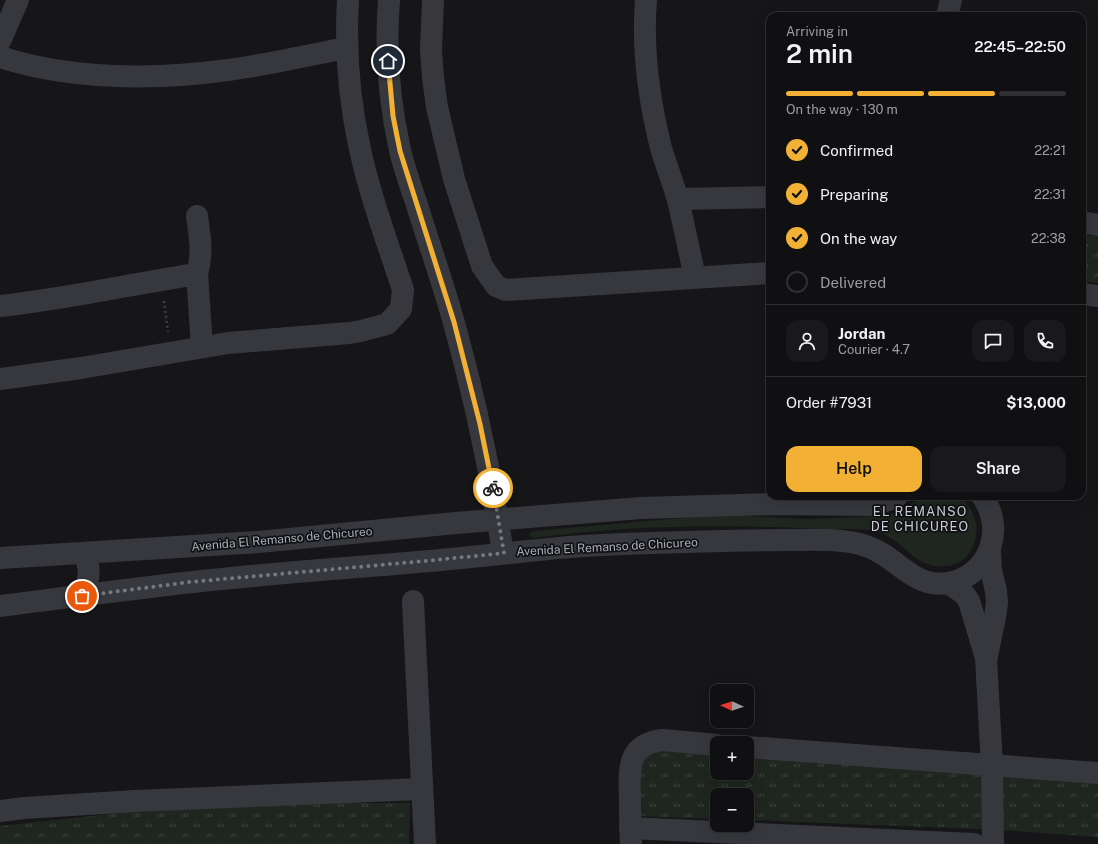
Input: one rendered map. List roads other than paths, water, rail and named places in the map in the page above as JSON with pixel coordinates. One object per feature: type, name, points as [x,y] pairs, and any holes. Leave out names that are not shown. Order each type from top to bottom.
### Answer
[{"type":"street","points":[[0,41],[18,0]]},
{"type":"street","points":[[0,379],[81,368],[228,343],[349,333],[386,324],[401,309],[402,290],[366,174],[360,149],[353,106],[347,48],[348,0]]},
{"type":"street","points":[[389,0],[387,50],[393,116],[399,144],[454,322],[480,424],[504,553]]},
{"type":"street","points":[[433,0],[431,50],[437,107],[454,179],[482,266],[496,286],[506,290],[766,273]]},
{"type":"street","points":[[646,0],[646,44],[650,90],[662,148],[678,199],[695,277]]},
{"type":"street","points":[[948,12],[951,0]]},
{"type":"street","points":[[0,57],[52,70],[103,75],[161,76],[229,70],[347,48]]},
{"type":"street","points":[[678,199],[766,197]]},
{"type":"street","points":[[197,216],[201,246],[200,264],[197,274],[202,347]]},
{"type":"street","points":[[1086,223],[1098,225]]},
{"type":"street","points":[[0,306],[61,298],[197,274]]},
{"type":"street","points":[[1086,294],[1098,296]]},
{"type":"street","name":"Avenida El Remanso de Chicureo","points":[[0,558],[258,542],[498,519],[634,509],[709,505],[871,505],[889,500]]},
{"type":"street","name":"Avenida El Remanso de Chicureo","points":[[0,606],[190,582],[504,553],[636,543],[790,540],[837,541],[854,543],[868,546],[882,553],[904,571],[920,580],[938,584],[948,583],[957,581],[973,572],[986,558],[990,550],[993,541],[993,523],[989,506],[985,500]]},
{"type":"street","points":[[986,658],[996,617],[997,603],[991,570],[990,550]]},
{"type":"street","points":[[82,596],[86,587],[89,572],[88,564],[83,553]]},
{"type":"street","points":[[948,583],[964,594],[969,601],[986,658],[992,766],[993,844]]},
{"type":"street","points":[[413,601],[424,844]]},
{"type":"street","points":[[710,744],[663,740],[646,744],[639,750],[634,756],[629,770],[631,836],[974,844]]},
{"type":"street","points":[[754,748],[1098,773]]},
{"type":"street","points":[[0,811],[135,800],[421,789]]},
{"type":"district","name":"EL REMANSO DE CHICUREO","points":[[920,518]]}]
